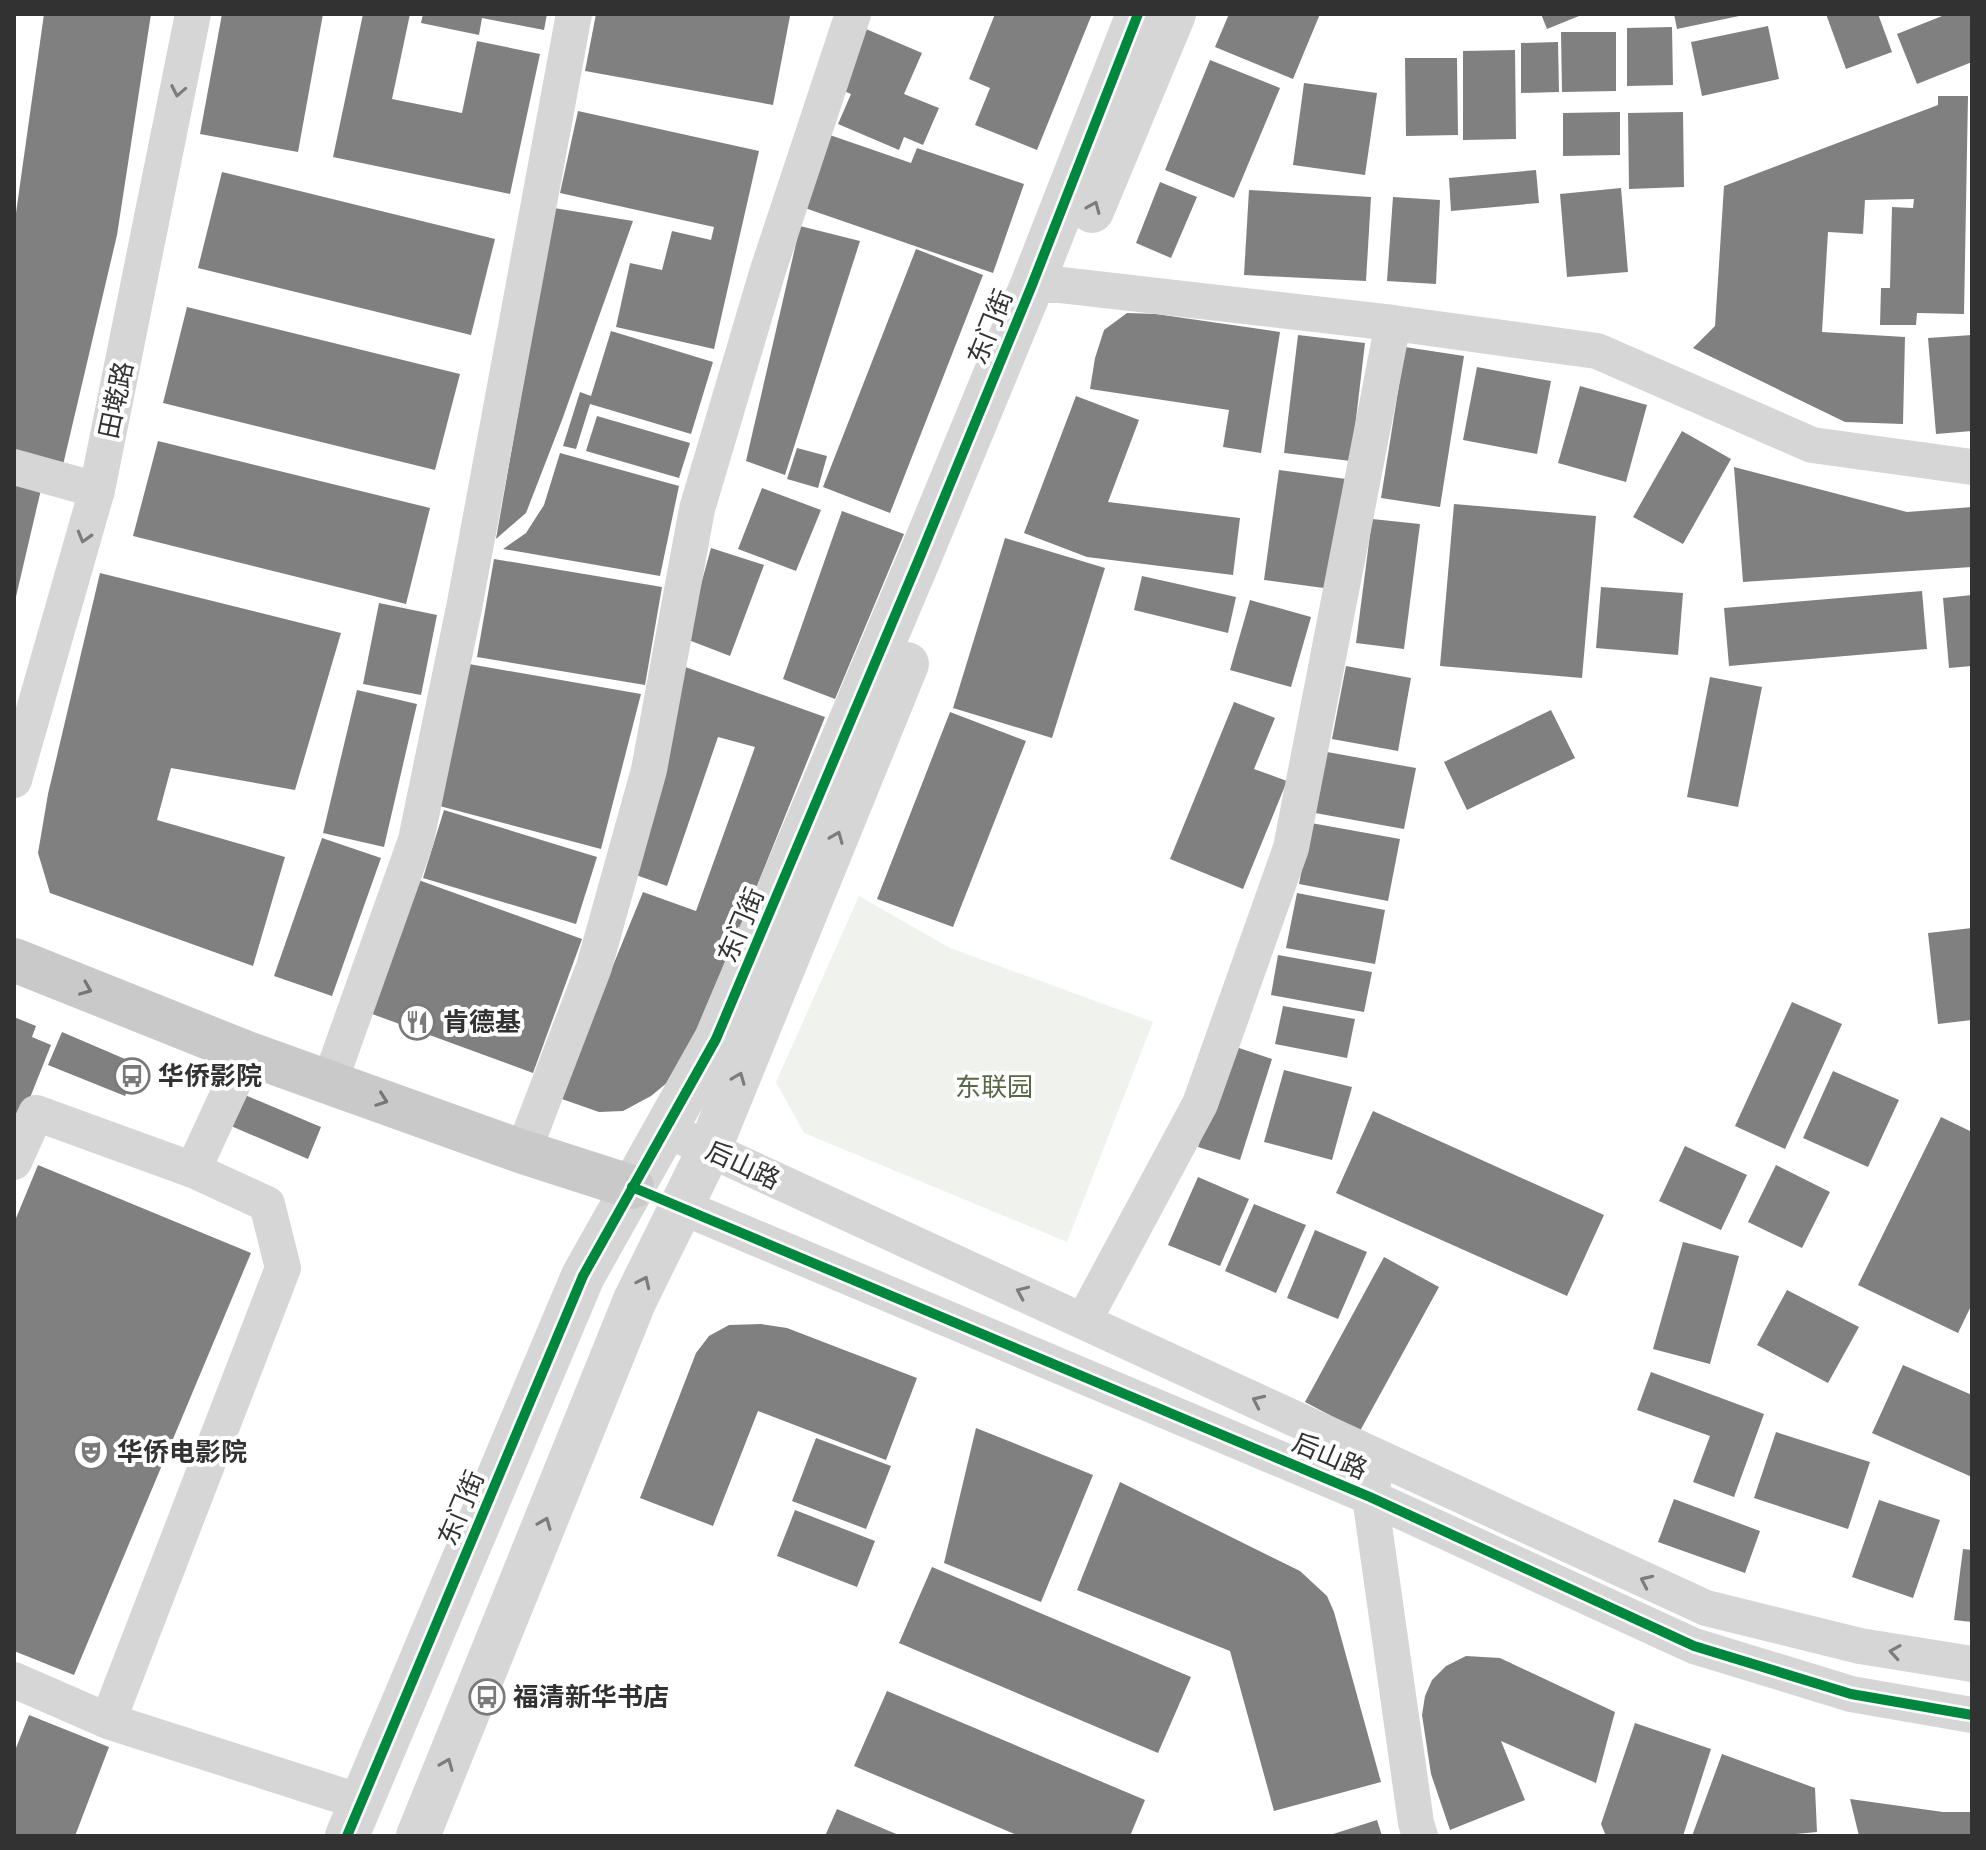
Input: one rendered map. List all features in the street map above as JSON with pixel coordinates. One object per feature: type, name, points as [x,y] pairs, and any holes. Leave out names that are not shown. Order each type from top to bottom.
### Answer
[{"type":"main road","points":[[14,960],[247,1053],[523,1152],[632,1187]]},
{"type":"street","name":"田墘路","points":[[14,780],[97,490],[193,14]]},
{"type":"street","points":[[330,1081],[416,840],[467,592],[574,14]]},
{"type":"street","points":[[523,1152],[594,967],[649,770],[697,509],[768,270],[853,14]]},
{"type":"street","name":"东门街","points":[[418,1836],[635,1300],[709,1150],[1046,285],[1138,14]]},
{"type":"street","name":"东门街","points":[[354,1819],[583,1276],[716,1039],[1046,285],[1174,14]]},
{"type":"street","points":[[1046,285],[1393,323],[1597,351],[1812,445],[1972,467]]},
{"type":"street","points":[[1084,1320],[1200,1104],[1291,848],[1393,323]]},
{"type":"street","points":[[14,467],[97,490]]},
{"type":"street","points":[[193,1170],[247,1053]]},
{"type":"street","points":[[14,1162],[36,1113],[193,1170],[267,1204],[283,1268],[108,1721]]},
{"type":"street","name":"后山路","points":[[667,1130],[1706,1608],[1860,1646],[1972,1664]]},
{"type":"street","points":[[632,1187],[680,1206]]},
{"type":"street","name":"后山路","points":[[680,1206],[1370,1497],[1694,1646],[1851,1694],[1972,1715]]},
{"type":"street","points":[[1378,1457],[1370,1497],[1420,1836]]},
{"type":"street","points":[[14,1680],[354,1819]]},
{"type":"green space","name":"东联园","points":[[859,896],[950,948],[1153,1022],[1067,1242],[804,1133],[776,1082]]},
{"type":"building","points":[[44,14],[151,14],[117,235],[63,465],[14,450],[14,227]]},
{"type":"building","points":[[222,14],[323,14],[298,152],[200,134]]},
{"type":"building","points":[[363,14],[410,14],[392,99],[462,113],[477,41],[540,54],[510,194],[333,157]]},
{"type":"building","points":[[423,14],[547,14],[544,30],[482,18],[479,35],[421,23]]},
{"type":"building","points":[[596,14],[790,16],[773,105],[585,71]]},
{"type":"building","points":[[995,14],[1092,14],[1037,150],[975,125],[990,88],[969,79]]},
{"type":"building","points":[[1229,14],[1320,14],[1293,79],[1215,47]]},
{"type":"building","points":[[1541,14],[1584,14],[1547,29]]},
{"type":"building","points":[[1674,14],[1744,14],[1744,15],[1677,29]]},
{"type":"building","points":[[1826,14],[1878,14],[1892,52],[1846,69]]},
{"type":"building","points":[[1947,14],[1969,14],[1972,21],[1972,62],[1917,84],[1897,34]]},
{"type":"building","points":[[1768,26],[1779,79],[1702,96],[1691,42]]},
{"type":"building","points":[[1672,27],[1673,85],[1627,86],[1627,28]]},
{"type":"building","points":[[866,29],[922,53],[904,94],[939,108],[923,145],[904,137],[899,150],[838,124],[851,94],[841,90]]},
{"type":"building","points":[[1561,32],[1616,32],[1616,91],[1562,92]]},
{"type":"building","points":[[1558,42],[1559,92],[1521,93],[1521,43]]},
{"type":"building","points":[[1515,50],[1516,139],[1463,140],[1463,51]]},
{"type":"building","points":[[1405,58],[1457,58],[1458,135],[1406,136]]},
{"type":"building","points":[[1210,60],[1280,88],[1234,198],[1165,170]]},
{"type":"building","points":[[1304,83],[1377,93],[1365,175],[1293,165]]},
{"type":"building","points":[[1938,96],[1968,96],[1964,314],[1917,313],[1916,325],[1880,325],[1881,288],[1890,288],[1892,207],[1913,208],[1914,199],[1865,200],[1863,234],[1828,232],[1822,332],[1905,337],[1903,424],[1845,422],[1693,348],[1715,326],[1724,186],[1938,105]]},
{"type":"building","points":[[578,111],[759,151],[714,349],[616,327],[630,263],[662,270],[672,231],[711,240],[714,227],[560,193]]},
{"type":"building","points":[[1620,112],[1620,155],[1563,156],[1563,113]]},
{"type":"building","points":[[1683,112],[1684,187],[1629,189],[1628,113]]},
{"type":"building","points":[[824,133],[911,163],[917,148],[1024,184],[993,273],[799,206]]},
{"type":"building","points":[[1536,170],[1539,203],[1451,211],[1449,178]]},
{"type":"building","points":[[222,172],[495,239],[471,335],[198,268]]},
{"type":"building","points":[[1160,182],[1197,197],[1171,258],[1136,243]]},
{"type":"building","points":[[1621,188],[1628,272],[1567,277],[1560,194]]},
{"type":"building","points":[[1249,190],[1371,197],[1366,281],[1244,275]]},
{"type":"building","points":[[1393,197],[1440,200],[1436,284],[1387,281]]},
{"type":"building","points":[[554,208],[633,221],[526,513],[496,539]]},
{"type":"building","points":[[800,226],[860,241],[785,475],[746,461]]},
{"type":"building","points":[[916,249],[983,275],[890,513],[823,487]]},
{"type":"building","points":[[187,307],[460,374],[435,470],[163,403]]},
{"type":"building","points":[[1127,313],[1156,314],[1280,332],[1261,453],[1223,447],[1229,410],[1090,389],[1104,330]]},
{"type":"building","points":[[611,331],[713,362],[691,434],[590,404],[576,449],[563,446],[580,392],[591,396]]},
{"type":"building","points":[[1298,335],[1365,343],[1351,461],[1284,453]]},
{"type":"building","points":[[1972,335],[1972,431],[1936,434],[1928,338]]},
{"type":"building","points":[[1405,347],[1464,356],[1440,507],[1381,498]]},
{"type":"building","points":[[1477,367],[1551,381],[1537,454],[1463,440]]},
{"type":"building","points":[[1580,386],[1647,405],[1626,482],[1558,463]]},
{"type":"building","points":[[1076,396],[1139,420],[1108,502],[1240,518],[1233,575],[1087,557],[1024,533]]},
{"type":"building","points":[[597,416],[690,443],[679,478],[586,451]]},
{"type":"building","points":[[1682,431],[1731,459],[1683,544],[1633,517]]},
{"type":"building","points":[[158,441],[430,508],[406,604],[133,536]]},
{"type":"building","points":[[797,448],[827,456],[818,488],[787,479]]},
{"type":"building","points":[[560,453],[679,486],[660,576],[503,549],[526,533],[544,505]]},
{"type":"building","points":[[1734,467],[1907,512],[1972,507],[1972,567],[1743,582]]},
{"type":"building","points":[[1279,470],[1346,479],[1331,589],[1264,580]]},
{"type":"building","points":[[14,474],[43,481],[15,601],[14,601]]},
{"type":"building","points":[[762,488],[821,510],[796,571],[738,549]]},
{"type":"building","points":[[1454,504],[1596,516],[1582,678],[1440,666]]},
{"type":"building","points":[[842,511],[904,534],[835,699],[783,679]]},
{"type":"building","points":[[1372,519],[1420,524],[1404,649],[1356,643]]},
{"type":"building","points":[[1005,538],[1105,568],[1052,738],[953,708]]},
{"type":"building","points":[[711,548],[764,565],[730,656],[686,639]]},
{"type":"building","points":[[494,559],[662,587],[645,685],[477,657]]},
{"type":"building","points":[[100,573],[341,633],[295,790],[171,768],[157,820],[285,857],[253,966],[50,893],[38,853],[48,794]]},
{"type":"building","points":[[1142,576],[1236,597],[1228,633],[1134,610]]},
{"type":"building","points":[[1601,587],[1683,593],[1678,655],[1596,648]]},
{"type":"building","points":[[1922,591],[1927,649],[1729,666],[1724,608]]},
{"type":"building","points":[[1972,595],[1972,666],[1949,668],[1943,598]]},
{"type":"building","points":[[1250,600],[1311,617],[1291,687],[1230,670]]},
{"type":"building","points":[[379,603],[437,615],[421,695],[363,684]]},
{"type":"building","points":[[469,664],[641,694],[601,849],[432,804]]},
{"type":"building","points":[[677,664],[825,717],[738,927],[695,1045],[674,1077],[651,1096],[623,1111],[599,1112],[559,1098],[643,892],[696,911],[755,747],[718,737],[667,886],[636,875]]},
{"type":"building","points":[[1346,666],[1411,678],[1398,751],[1332,739]]},
{"type":"building","points":[[1710,677],[1762,687],[1738,807],[1687,797]]},
{"type":"building","points":[[357,690],[417,704],[384,847],[323,833]]},
{"type":"building","points":[[1234,702],[1275,718],[1254,769],[1287,781],[1243,889],[1170,859]]},
{"type":"building","points":[[1551,710],[1575,758],[1467,810],[1444,762]]},
{"type":"building","points":[[950,712],[1026,741],[953,927],[877,899]]},
{"type":"building","points":[[1327,752],[1416,768],[1404,829],[1315,813]]},
{"type":"building","points":[[444,810],[597,857],[576,924],[423,878]]},
{"type":"building","points":[[1311,823],[1400,839],[1388,901],[1299,884]]},
{"type":"building","points":[[322,838],[381,858],[332,996],[274,976]]},
{"type":"building","points":[[413,878],[582,939],[533,1073],[364,1011]]},
{"type":"building","points":[[1297,893],[1385,910],[1375,964],[1286,948]]},
{"type":"building","points":[[1972,928],[1972,1020],[1938,1024],[1928,933]]},
{"type":"building","points":[[1278,955],[1372,972],[1364,1012],[1271,995]]},
{"type":"building","points":[[1792,1002],[1842,1024],[1785,1149],[1735,1126]]},
{"type":"building","points":[[1283,1006],[1355,1019],[1347,1058],[1275,1044]]},
{"type":"building","points":[[14,1017],[36,1026],[32,1037],[51,1045],[14,1138]]},
{"type":"building","points":[[62,1032],[139,1065],[125,1096],[48,1065]]},
{"type":"building","points":[[1230,1045],[1272,1059],[1240,1160],[1198,1147]]},
{"type":"building","points":[[1284,1070],[1352,1087],[1332,1160],[1264,1142]]},
{"type":"building","points":[[1833,1071],[1899,1100],[1868,1167],[1803,1138]]},
{"type":"building","points":[[245,1095],[321,1127],[308,1159],[231,1126]]},
{"type":"building","points":[[1373,1111],[1604,1215],[1567,1296],[1336,1193]]},
{"type":"building","points":[[1941,1117],[1972,1132],[1972,1304],[1958,1333],[1858,1285]]},
{"type":"building","points":[[1685,1146],[1747,1175],[1721,1230],[1659,1201]]},
{"type":"building","name":"华侨电影院","points":[[38,1165],[251,1253],[74,1675],[14,1651],[14,1223]]},
{"type":"building","points":[[1776,1165],[1830,1192],[1802,1248],[1748,1222]]},
{"type":"building","points":[[1198,1177],[1249,1199],[1220,1266],[1168,1245]]},
{"type":"building","points":[[1254,1204],[1306,1225],[1276,1293],[1225,1271]]},
{"type":"building","points":[[1315,1230],[1367,1252],[1338,1319],[1287,1298]]},
{"type":"building","points":[[1683,1242],[1739,1256],[1710,1364],[1653,1349]]},
{"type":"building","points":[[1384,1257],[1439,1287],[1360,1431],[1305,1402]]},
{"type":"building","points":[[1787,1290],[1859,1327],[1828,1383],[1757,1345]]},
{"type":"building","points":[[761,1324],[787,1328],[917,1378],[886,1460],[758,1411],[713,1526],[640,1498],[696,1353],[709,1336],[729,1325]]},
{"type":"building","points":[[1903,1365],[1972,1395],[1972,1477],[1872,1433]]},
{"type":"building","points":[[1651,1372],[1764,1414],[1734,1497],[1693,1482],[1710,1436],[1637,1410]]},
{"type":"building","points":[[976,1428],[1093,1475],[1041,1602],[944,1563]]},
{"type":"building","points":[[1776,1432],[1870,1462],[1848,1529],[1754,1498]]},
{"type":"building","points":[[816,1438],[891,1466],[866,1529],[792,1501]]},
{"type":"building","points":[[1120,1482],[1300,1571],[1327,1596],[1381,1782],[1274,1811],[1230,1651],[1077,1590]]},
{"type":"building","points":[[1674,1499],[1760,1531],[1745,1573],[1658,1542]]},
{"type":"building","points":[[1879,1500],[1940,1520],[1913,1598],[1852,1577]]},
{"type":"building","points":[[795,1510],[875,1541],[857,1587],[777,1556]]},
{"type":"building","points":[[1963,1549],[1972,1550],[1972,1622],[1954,1620]]},
{"type":"building","points":[[932,1567],[1191,1677],[1158,1753],[899,1643]]},
{"type":"building","points":[[1466,1656],[1500,1658],[1615,1712],[1596,1783],[1501,1741],[1525,1800],[1450,1830],[1431,1774],[1422,1715],[1432,1680],[1446,1666]]},
{"type":"building","points":[[887,1691],[1145,1800],[1130,1836],[1019,1836],[854,1766]]},
{"type":"building","points":[[29,1715],[109,1747],[75,1836],[14,1836],[14,1753]]},
{"type":"building","points":[[1635,1723],[1711,1749],[1683,1836],[1606,1836],[1601,1824]]},
{"type":"building","points":[[1722,1754],[1815,1788],[1817,1832],[1776,1836],[1692,1836]]},
{"type":"building","points":[[1850,1799],[1943,1812],[1972,1812],[1972,1836],[1859,1836]]},
{"type":"building","points":[[837,1809],[901,1836],[825,1836]]},
{"type":"building","points":[[1377,1820],[1382,1836],[1330,1836],[1330,1835]]},
{"type":"cycle path","points":[[347,1836],[583,1276],[716,1039],[1032,285],[1138,14]]},
{"type":"cycle path","points":[[632,1187],[1370,1497],[1694,1646],[1851,1694],[1972,1715]]},
{"type":"place","name":"肯德基","points":[[417,1022]]},
{"type":"place","name":"华侨影院","points":[[132,1076]]},
{"type":"place","name":"华侨电影院","points":[[91,1452]]},
{"type":"place","name":"福清新华书店","points":[[487,1697]]}]
